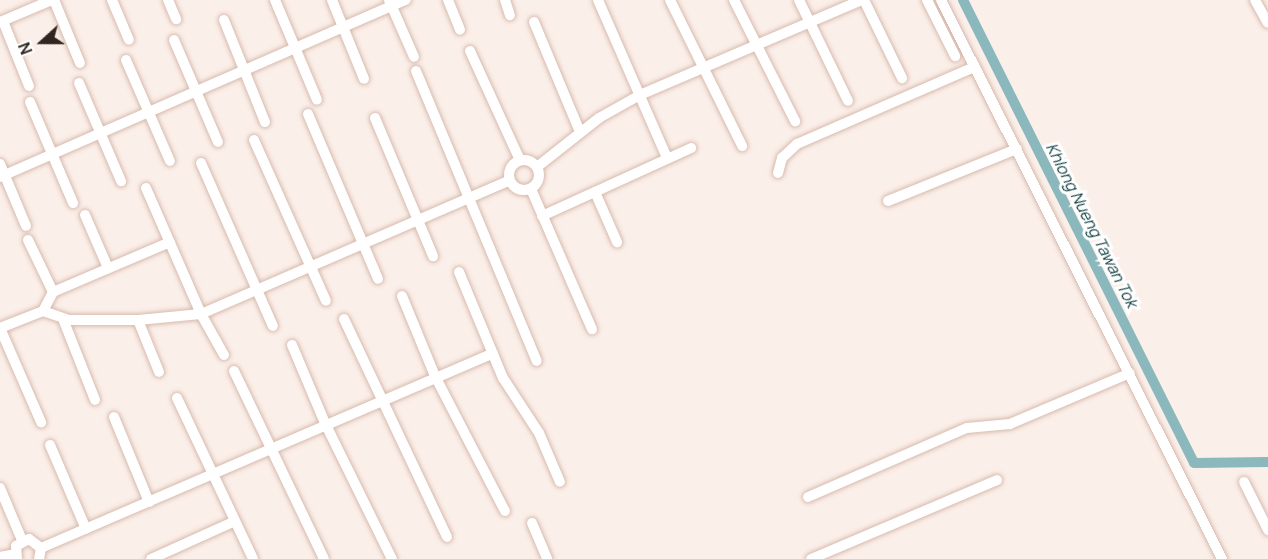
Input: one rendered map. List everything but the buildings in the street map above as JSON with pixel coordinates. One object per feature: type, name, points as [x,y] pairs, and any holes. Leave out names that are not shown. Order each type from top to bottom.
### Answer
[{"type":"street","points":[[112,0],[129,40]]},
{"type":"street","points":[[168,0],[176,19]]},
{"type":"street","points":[[275,0],[317,100]]},
{"type":"street","points":[[332,0],[364,79]]},
{"type":"street","points":[[2,176],[344,29],[391,4],[406,0]]},
{"type":"street","points":[[448,0],[460,30]]},
{"type":"street","points":[[504,0],[510,15]]},
{"type":"street","points":[[598,0],[668,158]]},
{"type":"street","points":[[670,0],[742,146]]},
{"type":"street","points":[[734,0],[795,121]]},
{"type":"street","points":[[799,0],[848,101]]},
{"type":"street","points":[[537,167],[580,132],[640,94],[863,0],[902,78]]},
{"type":"street","points":[[927,0],[955,56]]},
{"type":"street","points":[[941,0],[1222,559]]},
{"type":"street","points":[[1255,0],[1268,23]]},
{"type":"street","points":[[29,86],[2,22],[50,1],[80,63]]},
{"type":"street","points":[[391,4],[414,57]]},
{"type":"street","points":[[224,20],[265,122]]},
{"type":"street","points":[[534,22],[580,132]]},
{"type":"street","points":[[174,40],[218,142]]},
{"type":"street","points":[[470,51],[520,160],[537,167]]},
{"type":"street","points":[[126,60],[170,161]]},
{"type":"street","points":[[778,173],[782,158],[797,144],[974,67]]},
{"type":"street","points":[[416,71],[537,360]]},
{"type":"street","points":[[79,83],[121,181]]},
{"type":"street","points":[[30,102],[73,203]]},
{"type":"street","points":[[308,114],[378,279]]},
{"type":"street","points":[[375,118],[433,256]]},
{"type":"street","points":[[254,140],[326,301]]},
{"type":"street","points":[[542,216],[691,148]]},
{"type":"street","points":[[888,201],[1017,149]]},
{"type":"street","points":[[520,160],[510,168],[509,181],[518,190],[531,189],[539,179],[537,167]]},
{"type":"street","points":[[0,164],[2,176],[26,226]]},
{"type":"street","points":[[201,164],[273,326]]},
{"type":"street","points":[[43,310],[63,319],[138,320],[201,314],[509,181]]},
{"type":"street","points":[[146,188],[201,314],[224,355]]},
{"type":"street","points":[[531,189],[592,329]]},
{"type":"street","points":[[595,192],[617,242]]},
{"type":"street","points":[[85,215],[108,268]]},
{"type":"street","points":[[28,240],[53,292]]},
{"type":"street","points":[[41,422],[0,328],[43,310],[53,292],[170,242]]},
{"type":"street","points":[[459,272],[508,389],[539,433],[560,482]]},
{"type":"street","points":[[402,296],[435,376],[505,511]]},
{"type":"street","points":[[63,319],[95,400]]},
{"type":"street","points":[[344,319],[447,537]]},
{"type":"street","points":[[138,320],[159,372]]},
{"type":"street","points":[[292,345],[325,423],[392,559]]},
{"type":"street","points":[[22,540],[37,542],[40,554],[86,529],[380,399],[493,353]]},
{"type":"street","points":[[234,371],[269,449],[324,559]]},
{"type":"street","points":[[808,497],[968,428],[1010,424],[1130,373]]},
{"type":"street","points":[[177,398],[233,522],[253,559]]},
{"type":"street","points":[[114,417],[150,502]]},
{"type":"street","points":[[50,446],[86,529]]},
{"type":"street","points":[[811,559],[997,480]]},
{"type":"street","points":[[1244,482],[1268,530]]},
{"type":"street","points":[[0,488],[22,540],[16,557],[0,557]]},
{"type":"street","points":[[151,559],[176,554],[233,522]]},
{"type":"street","points":[[532,523],[547,559]]},
{"type":"waterway","name":"Khlong Nueng Tawan Tok","points":[[963,0],[1194,463],[1268,462]]}]
